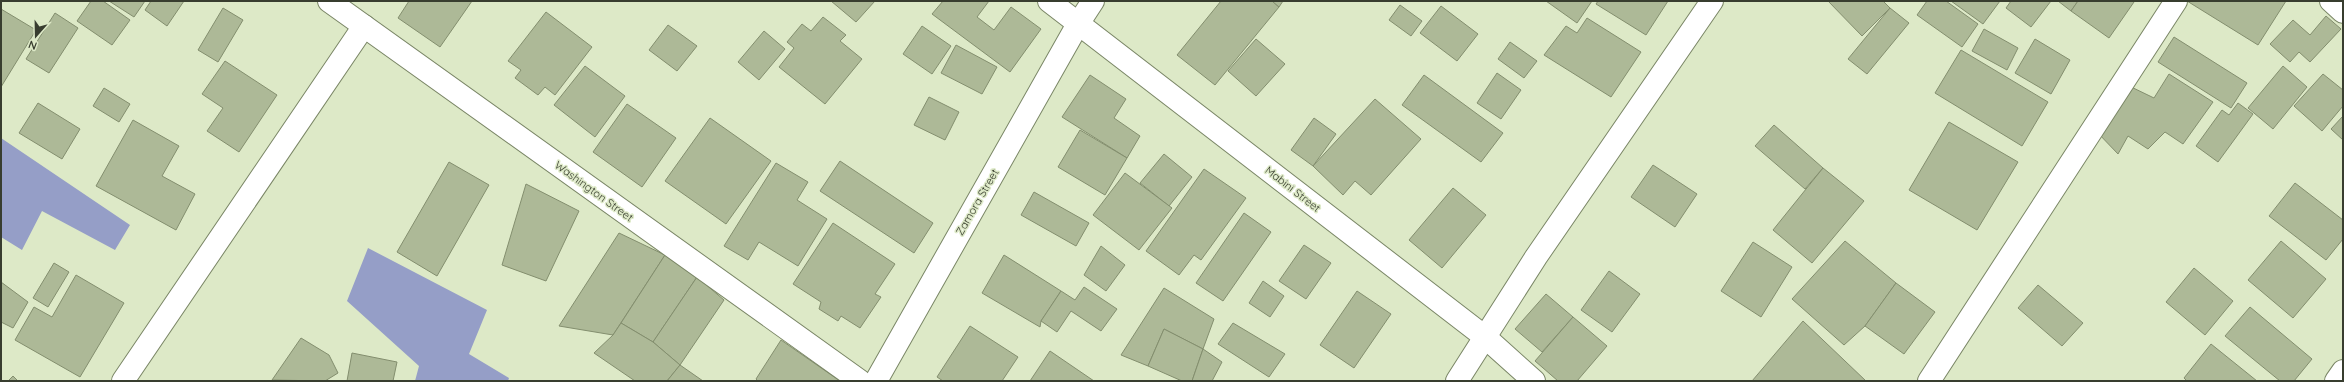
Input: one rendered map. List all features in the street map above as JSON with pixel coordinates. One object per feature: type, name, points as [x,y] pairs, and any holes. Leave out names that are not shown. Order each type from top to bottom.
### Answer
[{"type":"main road","name":"Washington Street","points":[[328,1],[860,381]]},
{"type":"main road","name":"Mabini Street","points":[[1049,1],[1485,337],[1534,381]]},
{"type":"main road","name":"Zamora Street","points":[[876,381],[1078,24],[1093,1]]},
{"type":"main road","points":[[1457,381],[1536,257],[1712,1]]},
{"type":"main road","points":[[1929,381],[2176,1]]},
{"type":"main road","points":[[2331,1],[2343,12]]},
{"type":"main road","points":[[123,381],[364,26]]},
{"type":"main road","points":[[2336,381],[2343,371]]},
{"type":"shaded area","points":[[1,138],[130,225],[115,250],[42,211],[22,250],[1,237]]},
{"type":"shaded area","points":[[368,248],[487,310],[469,354],[509,378],[508,381],[415,381],[419,366],[347,301]]},
{"type":"building","points":[[91,1],[103,1],[130,20],[112,45],[77,21]]},
{"type":"building","points":[[109,1],[145,1],[134,17]]},
{"type":"building","points":[[151,1],[184,1],[167,26],[145,10]]},
{"type":"building","points":[[409,1],[472,1],[440,47],[398,18]]},
{"type":"building","points":[[831,1],[875,1],[856,22]]},
{"type":"building","points":[[943,1],[989,1],[977,17],[994,30],[1011,7],[1041,29],[1010,72],[932,14]]},
{"type":"building","points":[[1221,1],[1272,1],[1279,7],[1215,85],[1177,55]]},
{"type":"building","points":[[1272,1],[1283,1],[1279,7]]},
{"type":"building","points":[[1546,1],[1592,1],[1577,23]]},
{"type":"building","points":[[1598,1],[1668,1],[1646,35],[1596,4]]},
{"type":"building","points":[[1828,1],[1883,1],[1890,8],[1862,36]]},
{"type":"building","points":[[1927,1],[1946,1],[1978,24],[1962,47],[1917,15]]},
{"type":"building","points":[[1951,1],[2000,1],[1983,24]]},
{"type":"building","points":[[2011,1],[2051,1],[2031,27],[2006,8]]},
{"type":"building","points":[[2058,1],[2078,1],[2071,11]]},
{"type":"building","points":[[2078,1],[2134,2],[2109,38],[2071,11]]},
{"type":"building","points":[[2187,1],[2286,1],[2258,45]]},
{"type":"building","points":[[1400,5],[1422,21],[1411,36],[1389,20]]},
{"type":"building","points":[[1441,6],[1478,34],[1457,61],[1420,33]]},
{"type":"building","points":[[223,8],[243,20],[218,62],[198,50]]},
{"type":"building","points":[[1890,8],[1909,23],[1867,74],[1848,59]]},
{"type":"building","points":[[1,9],[36,30],[1,87]]},
{"type":"building","points":[[546,12],[592,47],[555,95],[545,87],[538,95],[515,78],[521,70],[508,61]]},
{"type":"building","points":[[55,13],[78,28],[49,73],[26,59]]},
{"type":"building","points":[[2326,16],[2341,29],[2310,62],[2299,52],[2290,62],[2270,44],[2293,20],[2310,35]]},
{"type":"building","points":[[823,17],[846,35],[840,41],[862,59],[825,104],[779,67],[794,48],[787,42],[802,24],[811,31]]},
{"type":"building","points":[[1587,18],[1641,52],[1611,97],[1544,55],[1566,26],[1577,33]]},
{"type":"building","points":[[668,25],[697,46],[677,71],[649,50]]},
{"type":"building","points":[[922,26],[951,46],[932,74],[903,54]]},
{"type":"building","points":[[1984,29],[2018,48],[2007,70],[1972,51]]},
{"type":"building","points":[[764,31],[785,49],[759,80],[738,62]]},
{"type":"building","points":[[2174,37],[2247,83],[2231,108],[2158,62]]},
{"type":"building","points":[[1256,39],[1285,64],[1256,96],[1228,71]]},
{"type":"building","points":[[2035,39],[2070,60],[2051,94],[2015,73]]},
{"type":"building","points":[[1510,42],[1537,61],[1524,78],[1498,59]]},
{"type":"building","points":[[956,45],[997,67],[982,94],[941,73]]},
{"type":"building","points":[[1961,50],[2048,102],[2022,146],[1935,93]]},
{"type":"building","points":[[225,61],[277,95],[239,152],[207,131],[223,108],[202,94]]},
{"type":"building","points":[[585,66],[625,96],[595,137],[554,105]]},
{"type":"building","points":[[2283,66],[2307,87],[2273,129],[2248,108]]},
{"type":"building","points":[[1497,73],[1521,90],[1501,119],[1477,103]]},
{"type":"building","points":[[2169,74],[2213,102],[2183,144],[2165,132],[2148,149],[2128,136],[2118,154],[2096,131],[2125,84],[2154,98]]},
{"type":"building","points":[[2323,74],[2343,90],[2343,106],[2322,131],[2294,106]]},
{"type":"building","points":[[1090,75],[1126,99],[1114,118],[1140,136],[1127,158],[1062,117]]},
{"type":"building","points":[[1424,75],[1503,133],[1481,162],[1402,105]]},
{"type":"building","points":[[104,88],[130,104],[119,122],[93,106]]},
{"type":"building","points":[[929,97],[959,112],[945,140],[914,125]]},
{"type":"building","points":[[1375,99],[1421,139],[1371,195],[1355,181],[1343,195],[1313,166]]},
{"type":"building","points":[[38,103],[80,129],[62,159],[19,133]]},
{"type":"building","points":[[2238,103],[2253,114],[2218,162],[2196,146],[2222,110],[2229,115]]},
{"type":"building","points":[[627,104],[676,138],[642,187],[593,152]]},
{"type":"building","points":[[2343,116],[2343,140],[2331,129]]},
{"type":"building","points":[[710,118],[771,161],[726,224],[665,181]]},
{"type":"building","points":[[1314,118],[1336,134],[1313,166],[1291,150]]},
{"type":"building","points":[[133,120],[179,146],[162,176],[195,194],[176,230],[96,186]]},
{"type":"building","points":[[1949,122],[2018,162],[1977,230],[1909,190]]},
{"type":"building","points":[[1774,125],[1823,168],[1805,189],[1755,146]]},
{"type":"building","points":[[1080,130],[1127,158],[1105,195],[1058,167]]},
{"type":"building","points":[[1164,154],[1192,177],[1169,206],[1140,183]]},
{"type":"building","points":[[840,161],[933,223],[914,253],[820,191]]},
{"type":"building","points":[[449,162],[489,185],[437,276],[397,252]]},
{"type":"building","points":[[776,163],[808,182],[797,200],[827,219],[798,266],[759,242],[748,260],[724,246]]},
{"type":"building","points":[[1653,165],[1697,194],[1675,227],[1631,197]]},
{"type":"building","points":[[1823,168],[1864,201],[1812,263],[1773,230]]},
{"type":"building","points":[[1204,169],[1246,198],[1201,260],[1194,255],[1179,275],[1146,251]]},
{"type":"building","points":[[1125,173],[1172,208],[1139,250],[1093,215]]},
{"type":"building","points":[[2295,183],[2343,220],[2343,239],[2326,260],[2269,216]]},
{"type":"building","points":[[526,184],[579,211],[546,281],[502,265]]},
{"type":"building","points":[[1453,188],[1486,215],[1442,268],[1409,240]]},
{"type":"building","points":[[1034,192],[1089,223],[1076,246],[1021,215]]},
{"type":"building","points":[[1244,213],[1271,232],[1223,301],[1196,283]]},
{"type":"building","points":[[833,223],[895,264],[875,294],[881,297],[860,328],[841,316],[838,321],[819,309],[821,302],[793,284]]},
{"type":"building","points":[[619,233],[665,255],[613,335],[559,326]]},
{"type":"building","points":[[1845,241],[1896,283],[1865,326],[1844,345],[1792,299]]},
{"type":"building","points":[[2281,241],[2326,279],[2293,318],[2248,280]]},
{"type":"building","points":[[1753,242],[1792,267],[1761,317],[1721,291]]},
{"type":"building","points":[[1304,245],[1331,263],[1306,299],[1279,281]]},
{"type":"building","points":[[1101,246],[1125,265],[1106,291],[1084,275]]},
{"type":"building","points":[[665,255],[697,277],[653,342],[621,323]]},
{"type":"building","points":[[1004,255],[1061,291],[1041,321],[1040,327],[982,293]]},
{"type":"building","points":[[54,263],[69,272],[48,307],[33,298]]},
{"type":"building","points":[[2194,268],[2233,301],[2205,335],[2166,302]]},
{"type":"building","points":[[1609,271],[1640,294],[1612,332],[1581,310]]},
{"type":"building","points":[[76,275],[124,303],[80,377],[15,340],[34,307],[52,317]]},
{"type":"building","points":[[697,277],[724,300],[680,365],[653,342]]},
{"type":"building","points":[[1263,281],[1284,296],[1270,317],[1249,303]]},
{"type":"building","points":[[1,282],[28,302],[13,328],[1,322]]},
{"type":"building","points":[[1896,283],[1935,312],[1904,354],[1865,326]]},
{"type":"building","points":[[2038,285],[2083,323],[2062,346],[2018,308]]},
{"type":"building","points":[[1084,287],[1117,309],[1101,331],[1071,311],[1057,332],[1041,321],[1061,291],[1075,300]]},
{"type":"building","points":[[1164,288],[1214,319],[1203,349],[1164,329],[1148,366],[1121,355]]},
{"type":"building","points":[[1357,291],[1391,314],[1354,368],[1320,345]]},
{"type":"building","points":[[1546,294],[1573,317],[1542,352],[1515,329]]},
{"type":"building","points":[[2250,307],[2312,359],[2294,381],[2280,381],[2225,336]]},
{"type":"building","points":[[1573,317],[1607,346],[1577,381],[1558,381],[1535,361]]},
{"type":"building","points":[[1803,321],[1866,381],[1752,381]]},
{"type":"building","points":[[621,323],[653,342],[680,365],[667,381],[635,381],[594,353],[613,335]]},
{"type":"building","points":[[1233,323],[1285,354],[1269,377],[1218,344]]},
{"type":"building","points":[[970,326],[1018,357],[1002,381],[943,381],[937,377]]},
{"type":"building","points":[[1164,329],[1203,349],[1192,381],[1182,381],[1148,366]]},
{"type":"building","points":[[301,338],[329,355],[338,373],[325,381],[272,380]]},
{"type":"building","points":[[781,340],[840,381],[758,381],[756,379]]},
{"type":"building","points":[[2211,344],[2257,381],[2187,381],[2184,378]]},
{"type":"building","points":[[1203,349],[1222,362],[1212,381],[1192,381]]},
{"type":"building","points":[[1050,351],[1094,381],[1030,381]]},
{"type":"building","points":[[352,353],[397,362],[393,381],[347,381]]},
{"type":"building","points":[[680,365],[703,381],[667,381]]},
{"type":"building","points":[[13,376],[18,381],[8,381]]}]
